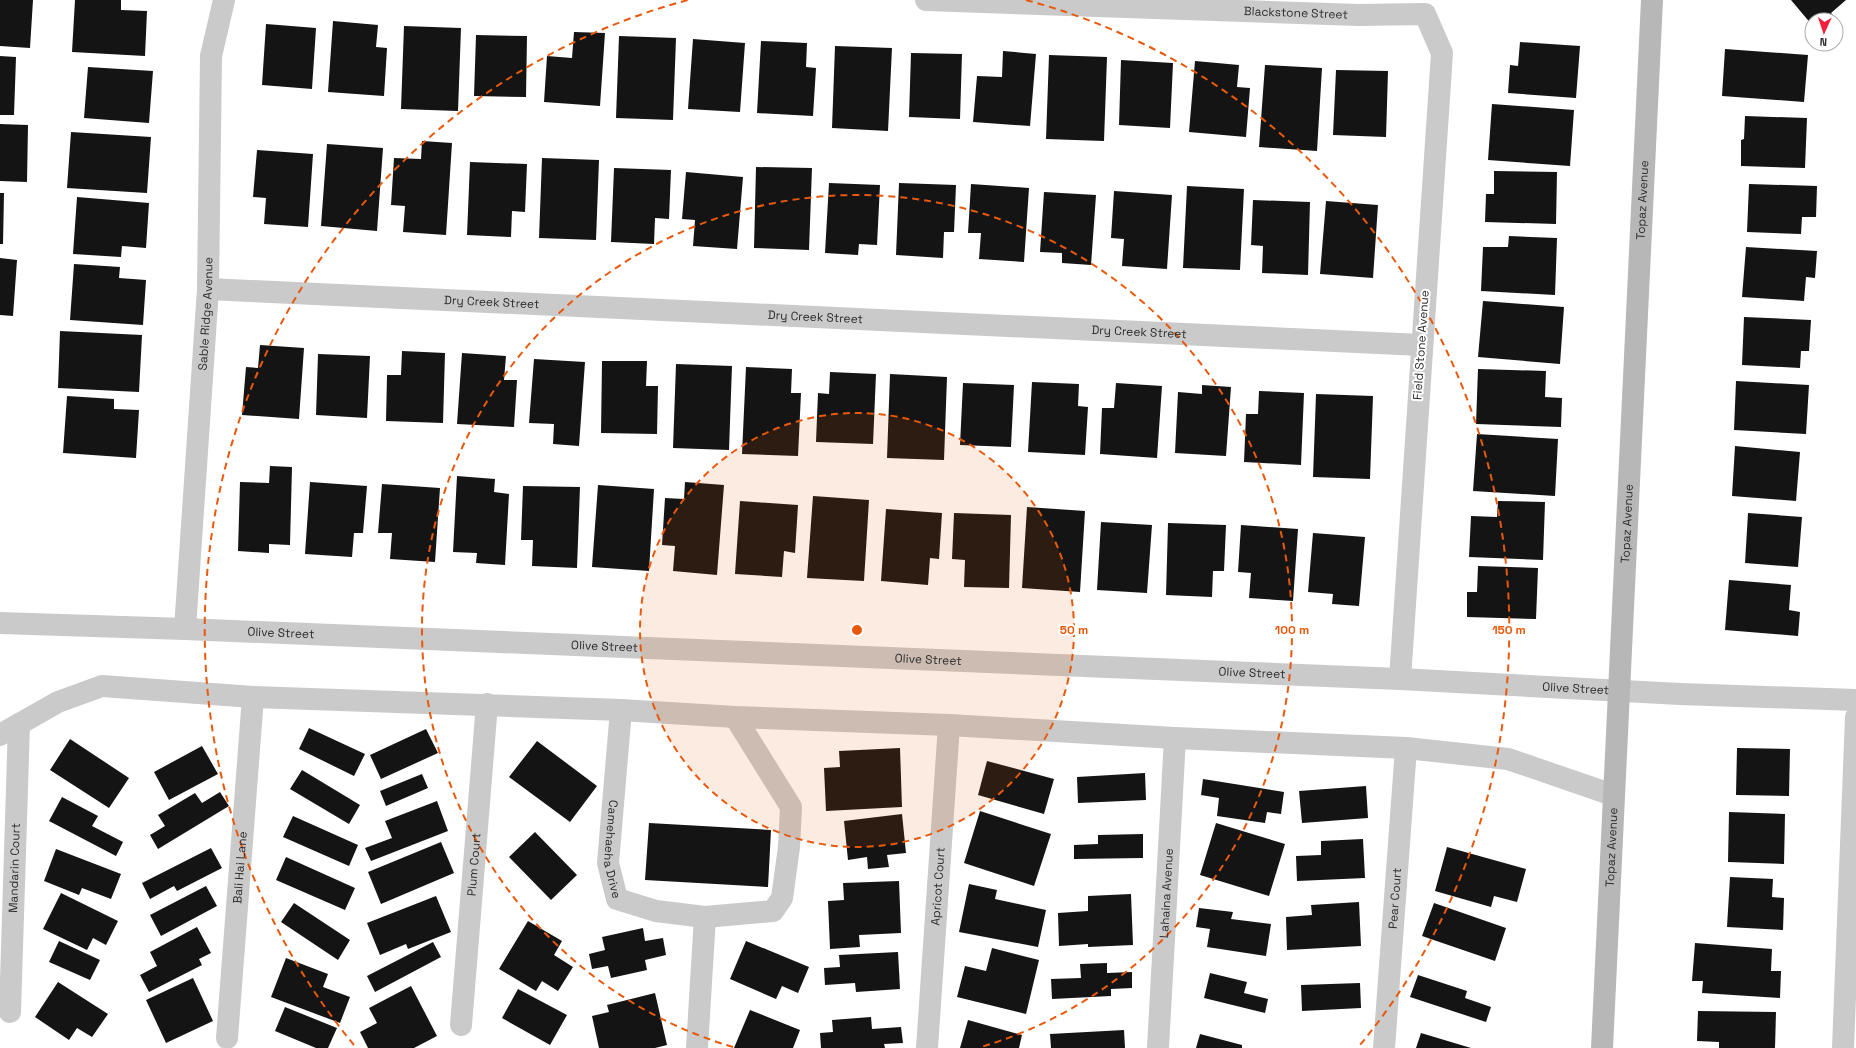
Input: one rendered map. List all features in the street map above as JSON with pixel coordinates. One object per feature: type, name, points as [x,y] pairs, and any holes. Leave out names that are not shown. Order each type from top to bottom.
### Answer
[{"type":"street","name":"Sable Ridge Avenue","points":[[186,629],[208,289],[211,56],[224,0]]},
{"type":"street","name":"Blackstone Street","points":[[926,0],[1358,15],[1425,14]]},
{"type":"street","name":"Topaz Avenue","points":[[1602,1048],[1613,796],[1634,413],[1652,0]]},
{"type":"street","name":"Field Stone Avenue","points":[[1400,680],[1421,345],[1442,53],[1425,14]]},
{"type":"street","name":"Dry Creek Street","points":[[208,289],[1421,345]]},
{"type":"street","name":"Olive Street","points":[[0,623],[186,629],[1400,680],[1680,694],[1856,700]]},
{"type":"street","points":[[0,735],[58,702],[102,686],[253,697],[487,704],[1406,748],[1508,759],[1613,796]]},
{"type":"street","name":"Bali Hai Lane","points":[[226,1038],[253,697]]},
{"type":"street","name":"Plum Court","points":[[461,1025],[487,704]]},
{"type":"street","name":"Camehaeha Drive","points":[[621,710],[608,863],[617,899],[656,911],[705,916],[773,911],[782,898],[789,846],[791,807],[735,717]]},
{"type":"street","points":[[1843,1048],[1856,717]]},
{"type":"street","name":"Mandarin Court","points":[[10,1012],[19,724]]},
{"type":"street","name":"Apricot Court","points":[[927,1048],[949,725]]},
{"type":"street","name":"Lahaina Avenue","points":[[1158,1048],[1175,738]]},
{"type":"street","name":"Pear Court","points":[[1384,1048],[1406,748]]},
{"type":"street","points":[[697,1048],[705,916]]},
{"type":"building","points":[[0,0],[33,0],[30,48],[0,46]]},
{"type":"building","points":[[75,0],[121,0],[121,10],[147,11],[145,56],[72,52]]},
{"type":"building","points":[[1791,0],[1846,0],[1832,12],[1804,12],[1804,15]]},
{"type":"building","points":[[333,21],[378,25],[376,47],[387,48],[384,96],[328,92]]},
{"type":"building","points":[[266,24],[316,28],[312,89],[262,85]]},
{"type":"building","points":[[404,26],[461,28],[458,111],[401,109]]},
{"type":"building","points":[[574,32],[605,33],[600,106],[544,102],[547,56],[572,58]]},
{"type":"building","points":[[476,35],[527,36],[526,97],[474,96]]},
{"type":"building","points":[[619,36],[676,38],[673,120],[616,118]]},
{"type":"building","points":[[693,39],[745,43],[740,112],[688,109]]},
{"type":"building","points":[[761,41],[807,43],[806,67],[816,68],[813,116],[757,113]]},
{"type":"building","points":[[1520,42],[1580,46],[1576,98],[1508,93],[1510,65],[1518,66]]},
{"type":"building","points":[[835,46],[892,48],[888,131],[832,128]]},
{"type":"building","points":[[1725,49],[1808,55],[1804,102],[1722,96]]},
{"type":"building","points":[[1003,51],[1036,54],[1030,126],[973,122],[977,76],[1002,77]]},
{"type":"building","points":[[911,53],[962,54],[960,119],[909,117]]},
{"type":"building","points":[[1049,55],[1107,57],[1104,141],[1046,139]]},
{"type":"building","points":[[0,56],[16,57],[14,115],[0,115]]},
{"type":"building","points":[[1121,60],[1173,63],[1170,128],[1119,125]]},
{"type":"building","points":[[1195,61],[1239,65],[1237,87],[1250,88],[1246,137],[1189,132]]},
{"type":"building","points":[[1265,65],[1322,68],[1317,151],[1259,147]]},
{"type":"building","points":[[88,67],[153,71],[149,123],[84,118]]},
{"type":"building","points":[[1336,70],[1388,71],[1386,137],[1333,135]]},
{"type":"building","points":[[1492,104],[1574,110],[1570,166],[1488,160]]},
{"type":"building","points":[[1745,116],[1807,118],[1805,168],[1741,166],[1741,140],[1744,139]]},
{"type":"building","points":[[0,124],[28,125],[27,182],[0,181]]},
{"type":"building","points":[[71,132],[151,137],[147,193],[67,188]]},
{"type":"building","points":[[422,141],[452,143],[446,235],[403,232],[405,206],[391,205],[394,158],[421,159]]},
{"type":"building","points":[[327,144],[383,148],[377,231],[321,226]]},
{"type":"building","points":[[257,150],[313,154],[308,227],[264,224],[266,198],[253,197]]},
{"type":"building","points":[[542,158],[599,160],[596,240],[539,238]]},
{"type":"building","points":[[470,162],[527,164],[525,212],[512,211],[511,237],[467,235]]},
{"type":"building","points":[[756,167],[812,168],[809,250],[754,248]]},
{"type":"building","points":[[614,168],[671,170],[669,219],[655,218],[654,244],[611,242]]},
{"type":"building","points":[[1494,171],[1557,172],[1556,224],[1485,222],[1486,194],[1494,194]]},
{"type":"building","points":[[686,172],[743,177],[737,249],[693,246],[695,220],[682,219]]},
{"type":"building","points":[[829,183],[880,185],[877,245],[859,244],[858,255],[825,253]]},
{"type":"building","points":[[899,183],[956,185],[954,232],[944,232],[943,258],[896,255]]},
{"type":"building","points":[[971,184],[1029,188],[1024,262],[979,259],[981,233],[968,233]]},
{"type":"building","points":[[1749,184],[1817,186],[1816,217],[1802,217],[1801,234],[1747,232]]},
{"type":"building","points":[[1187,186],[1244,189],[1240,270],[1183,268]]},
{"type":"building","points":[[1114,191],[1172,195],[1167,269],[1122,266],[1124,239],[1111,238]]},
{"type":"building","points":[[1044,192],[1096,195],[1091,265],[1062,263],[1062,253],[1040,252]]},
{"type":"building","points":[[0,193],[4,193],[3,244],[0,244]]},
{"type":"building","points":[[77,197],[149,203],[146,248],[122,246],[121,257],[73,254]]},
{"type":"building","points":[[1253,200],[1310,202],[1308,275],[1262,273],[1263,246],[1251,245]]},
{"type":"building","points":[[1326,201],[1378,205],[1373,278],[1320,274]]},
{"type":"building","points":[[1509,236],[1557,238],[1555,295],[1481,291],[1483,247],[1508,247]]},
{"type":"building","points":[[1746,247],[1817,251],[1815,278],[1806,277],[1804,301],[1742,297]]},
{"type":"building","points":[[0,258],[17,260],[13,316],[0,315]]},
{"type":"building","points":[[74,264],[120,267],[119,278],[146,280],[143,325],[70,320]]},
{"type":"building","points":[[1483,301],[1564,307],[1560,364],[1478,357]]},
{"type":"building","points":[[1744,317],[1811,320],[1809,351],[1801,351],[1800,368],[1742,365]]},
{"type":"building","points":[[60,331],[142,335],[139,392],[58,388]]},
{"type":"building","points":[[260,345],[304,348],[299,419],[242,415],[246,367],[258,368]]},
{"type":"building","points":[[402,351],[445,353],[443,423],[386,421],[387,375],[401,375]]},
{"type":"building","points":[[462,353],[506,356],[504,380],[517,380],[514,427],[457,424]]},
{"type":"building","points":[[318,354],[370,356],[367,418],[316,415]]},
{"type":"building","points":[[534,359],[585,362],[579,446],[553,444],[554,424],[529,423]]},
{"type":"building","points":[[602,361],[647,361],[646,386],[658,386],[657,434],[601,433]]},
{"type":"building","points":[[676,364],[732,366],[729,450],[673,448]]},
{"type":"building","points":[[746,367],[792,369],[791,393],[801,393],[798,456],[742,454]]},
{"type":"building","points":[[1478,369],[1546,371],[1545,397],[1562,398],[1561,427],[1476,424]]},
{"type":"building","points":[[830,372],[876,374],[873,444],[816,442],[818,393],[829,394]]},
{"type":"building","points":[[890,374],[947,377],[944,460],[887,458]]},
{"type":"building","points":[[1736,381],[1809,385],[1806,434],[1734,430]]},
{"type":"building","points":[[1032,382],[1079,384],[1078,406],[1088,407],[1085,455],[1028,452]]},
{"type":"building","points":[[963,383],[1014,385],[1011,447],[960,445]]},
{"type":"building","points":[[1116,383],[1162,386],[1157,458],[1100,454],[1102,408],[1114,408]]},
{"type":"building","points":[[1202,385],[1231,387],[1226,456],[1175,453],[1178,392],[1202,394]]},
{"type":"building","points":[[1259,391],[1304,393],[1301,465],[1244,462],[1246,414],[1258,414]]},
{"type":"building","points":[[1316,394],[1373,396],[1370,479],[1313,477]]},
{"type":"building","points":[[67,396],[114,399],[114,409],[139,410],[136,458],[63,453]]},
{"type":"building","points":[[1477,434],[1558,439],[1555,496],[1473,491]]},
{"type":"building","points":[[1735,446],[1800,452],[1796,501],[1732,496]]},
{"type":"building","points":[[270,466],[292,467],[290,545],[269,544],[269,553],[238,551],[240,482],[269,483]]},
{"type":"building","points":[[457,476],[495,479],[494,492],[509,494],[505,565],[476,563],[477,553],[453,552]]},
{"type":"building","points":[[310,482],[367,486],[363,533],[354,533],[352,557],[305,554]]},
{"type":"building","points":[[685,482],[724,485],[717,575],[673,571],[675,546],[662,545],[665,498],[684,499]]},
{"type":"building","points":[[382,484],[440,488],[435,562],[390,559],[392,533],[378,533]]},
{"type":"building","points":[[598,485],[654,489],[649,571],[592,567]]},
{"type":"building","points":[[523,486],[580,487],[577,568],[532,566],[533,540],[521,540]]},
{"type":"building","points":[[813,496],[869,500],[864,581],[807,578]]},
{"type":"building","points":[[740,501],[798,505],[795,553],[784,551],[782,577],[735,574]]},
{"type":"building","points":[[1498,501],[1545,502],[1543,560],[1469,557],[1471,516],[1497,517]]},
{"type":"building","points":[[1027,507],[1085,511],[1080,592],[1022,588]]},
{"type":"building","points":[[886,509],[942,513],[939,559],[930,558],[928,585],[881,581]]},
{"type":"building","points":[[954,513],[1011,515],[1009,588],[964,587],[965,560],[952,559]]},
{"type":"building","points":[[1748,513],[1802,517],[1798,567],[1745,563]]},
{"type":"building","points":[[1101,522],[1152,525],[1147,593],[1097,590]]},
{"type":"building","points":[[1168,523],[1226,525],[1224,571],[1213,571],[1212,597],[1166,595]]},
{"type":"building","points":[[1241,525],[1298,529],[1293,601],[1249,598],[1251,573],[1238,572]]},
{"type":"building","points":[[1313,533],[1365,537],[1359,606],[1332,604],[1333,594],[1308,592]]},
{"type":"building","points":[[1478,566],[1538,568],[1536,619],[1467,617],[1467,592],[1477,592]]},
{"type":"building","points":[[1729,580],[1791,585],[1789,610],[1800,612],[1798,636],[1725,630]]},
{"type":"building","points":[[309,728],[365,754],[354,776],[299,749]]},
{"type":"building","points":[[426,729],[438,753],[381,779],[370,755]]},
{"type":"building","points":[[70,739],[129,778],[109,808],[50,770]]},
{"type":"building","points":[[537,741],[597,786],[570,822],[509,777]]},
{"type":"building","points":[[202,746],[218,774],[169,800],[154,772]]},
{"type":"building","points":[[900,748],[902,807],[826,811],[824,768],[840,767],[839,751]]},
{"type":"building","points":[[1737,748],[1790,749],[1789,796],[1736,795]]},
{"type":"building","points":[[987,761],[1054,779],[1044,814],[978,795]]},
{"type":"building","points":[[302,770],[360,805],[349,824],[290,789]]},
{"type":"building","points":[[1145,773],[1146,800],[1078,803],[1077,777]]},
{"type":"building","points":[[422,774],[428,788],[386,806],[380,791]]},
{"type":"building","points":[[1203,779],[1284,792],[1281,814],[1267,812],[1265,823],[1217,816],[1219,798],[1201,795]]},
{"type":"building","points":[[1366,786],[1368,818],[1302,823],[1299,791]]},
{"type":"building","points":[[220,792],[229,806],[158,849],[150,835],[165,826],[158,815],[195,793],[202,803]]},
{"type":"building","points":[[62,797],[98,816],[92,826],[123,842],[116,856],[49,821]]},
{"type":"building","points":[[437,801],[448,831],[371,861],[365,848],[392,838],[385,821]]},
{"type":"building","points":[[980,811],[1051,834],[1034,886],[964,863]]},
{"type":"building","points":[[1729,812],[1785,814],[1784,864],[1728,862]]},
{"type":"building","points":[[902,814],[906,853],[887,855],[889,867],[868,869],[867,857],[848,860],[844,821]]},
{"type":"building","points":[[293,816],[358,845],[349,866],[283,837]]},
{"type":"building","points":[[649,823],[771,830],[768,887],[645,880]]},
{"type":"building","points":[[1216,823],[1285,844],[1269,896],[1200,875]]},
{"type":"building","points":[[535,832],[577,875],[551,900],[509,857]]},
{"type":"building","points":[[1143,834],[1143,858],[1074,859],[1074,845],[1098,844],[1098,835]]},
{"type":"building","points":[[1363,839],[1365,878],[1297,881],[1296,856],[1321,855],[1321,841]]},
{"type":"building","points":[[441,842],[454,873],[381,904],[368,872]]},
{"type":"building","points":[[1447,847],[1526,869],[1517,902],[1494,896],[1491,907],[1435,891]]},
{"type":"building","points":[[211,848],[222,868],[177,891],[174,886],[150,899],[142,883]]},
{"type":"building","points":[[56,849],[121,874],[111,899],[82,888],[79,895],[44,881]]},
{"type":"building","points":[[286,857],[355,888],[345,910],[276,880]]},
{"type":"building","points":[[1730,877],[1773,879],[1772,897],[1784,898],[1783,930],[1727,927]]},
{"type":"building","points":[[899,881],[901,933],[859,935],[860,947],[830,949],[828,901],[844,900],[843,883]]},
{"type":"building","points":[[969,884],[997,890],[995,899],[1046,910],[1038,947],[959,932]]},
{"type":"building","points":[[206,886],[217,906],[161,936],[150,915]]},
{"type":"building","points":[[61,893],[118,921],[106,945],[93,938],[87,950],[43,929]]},
{"type":"building","points":[[1131,894],[1133,945],[1088,947],[1088,944],[1059,946],[1058,913],[1088,911],[1088,896]]},
{"type":"building","points":[[436,896],[451,932],[408,949],[406,944],[380,955],[367,923]]},
{"type":"building","points":[[1359,902],[1361,946],[1287,950],[1286,917],[1312,915],[1311,905]]},
{"type":"building","points":[[294,903],[350,940],[338,960],[281,922]]},
{"type":"building","points":[[1434,903],[1506,928],[1495,961],[1422,936]]},
{"type":"building","points":[[1199,908],[1233,912],[1231,919],[1271,924],[1266,956],[1207,947],[1210,929],[1196,927]]},
{"type":"building","points":[[528,921],[562,941],[554,955],[573,967],[558,991],[542,981],[536,991],[499,969]]},
{"type":"building","points":[[197,927],[211,953],[199,959],[202,965],[149,992],[140,975],[157,966],[150,952]]},
{"type":"building","points":[[643,928],[645,941],[663,938],[666,955],[645,960],[647,970],[611,978],[608,966],[592,969],[589,954],[605,950],[602,937]]},
{"type":"building","points":[[59,941],[100,960],[90,980],[49,962]]},
{"type":"building","points":[[746,941],[809,967],[798,993],[782,986],[776,999],[730,979]]},
{"type":"building","points":[[433,942],[441,957],[375,992],[367,976]]},
{"type":"building","points":[[1695,943],[1772,949],[1771,971],[1781,971],[1780,998],[1702,993],[1703,981],[1692,981]]},
{"type":"building","points":[[992,948],[1039,960],[1026,1014],[957,997],[965,966],[986,971]]},
{"type":"building","points":[[898,952],[900,989],[856,992],[855,983],[825,985],[824,968],[840,967],[839,955]]},
{"type":"building","points":[[286,958],[328,974],[323,987],[350,997],[340,1023],[271,997]]},
{"type":"building","points":[[1107,963],[1107,973],[1132,972],[1132,988],[1111,989],[1111,996],[1052,999],[1051,979],[1081,978],[1080,964]]},
{"type":"building","points":[[1210,973],[1247,982],[1244,993],[1268,999],[1265,1013],[1204,998]]},
{"type":"building","points":[[1418,975],[1467,991],[1465,998],[1491,1007],[1486,1022],[1410,997]]},
{"type":"building","points":[[193,978],[213,1021],[166,1043],[146,1000]]},
{"type":"building","points":[[58,982],[108,1014],[92,1037],[77,1028],[69,1040],[35,1017]]},
{"type":"building","points":[[1360,983],[1361,1008],[1302,1011],[1301,985]]},
{"type":"building","points":[[411,986],[437,1036],[414,1048],[368,1048],[360,1032],[377,1023],[369,1008]]},
{"type":"building","points":[[518,989],[567,1015],[550,1045],[502,1018]]},
{"type":"building","points":[[655,993],[667,1045],[655,1048],[599,1048],[592,1016],[609,1012],[607,1005]]},
{"type":"building","points":[[285,1007],[337,1028],[328,1048],[316,1048],[275,1031]]},
{"type":"building","points":[[750,1010],[800,1030],[793,1048],[734,1048]]},
{"type":"building","points":[[1698,1011],[1776,1012],[1775,1048],[1719,1048],[1719,1042],[1697,1041]]},
{"type":"building","points":[[871,1017],[872,1029],[901,1027],[903,1043],[884,1044],[885,1048],[821,1048],[820,1033],[833,1032],[832,1020]]},
{"type":"building","points":[[968,1020],[1022,1035],[1019,1048],[960,1048]]},
{"type":"building","points":[[1124,1030],[1125,1048],[1051,1048],[1050,1034]]},
{"type":"building","points":[[1421,1033],[1471,1048],[1416,1048]]},
{"type":"building","points":[[1200,1034],[1242,1045],[1242,1048],[1196,1048]]}]
